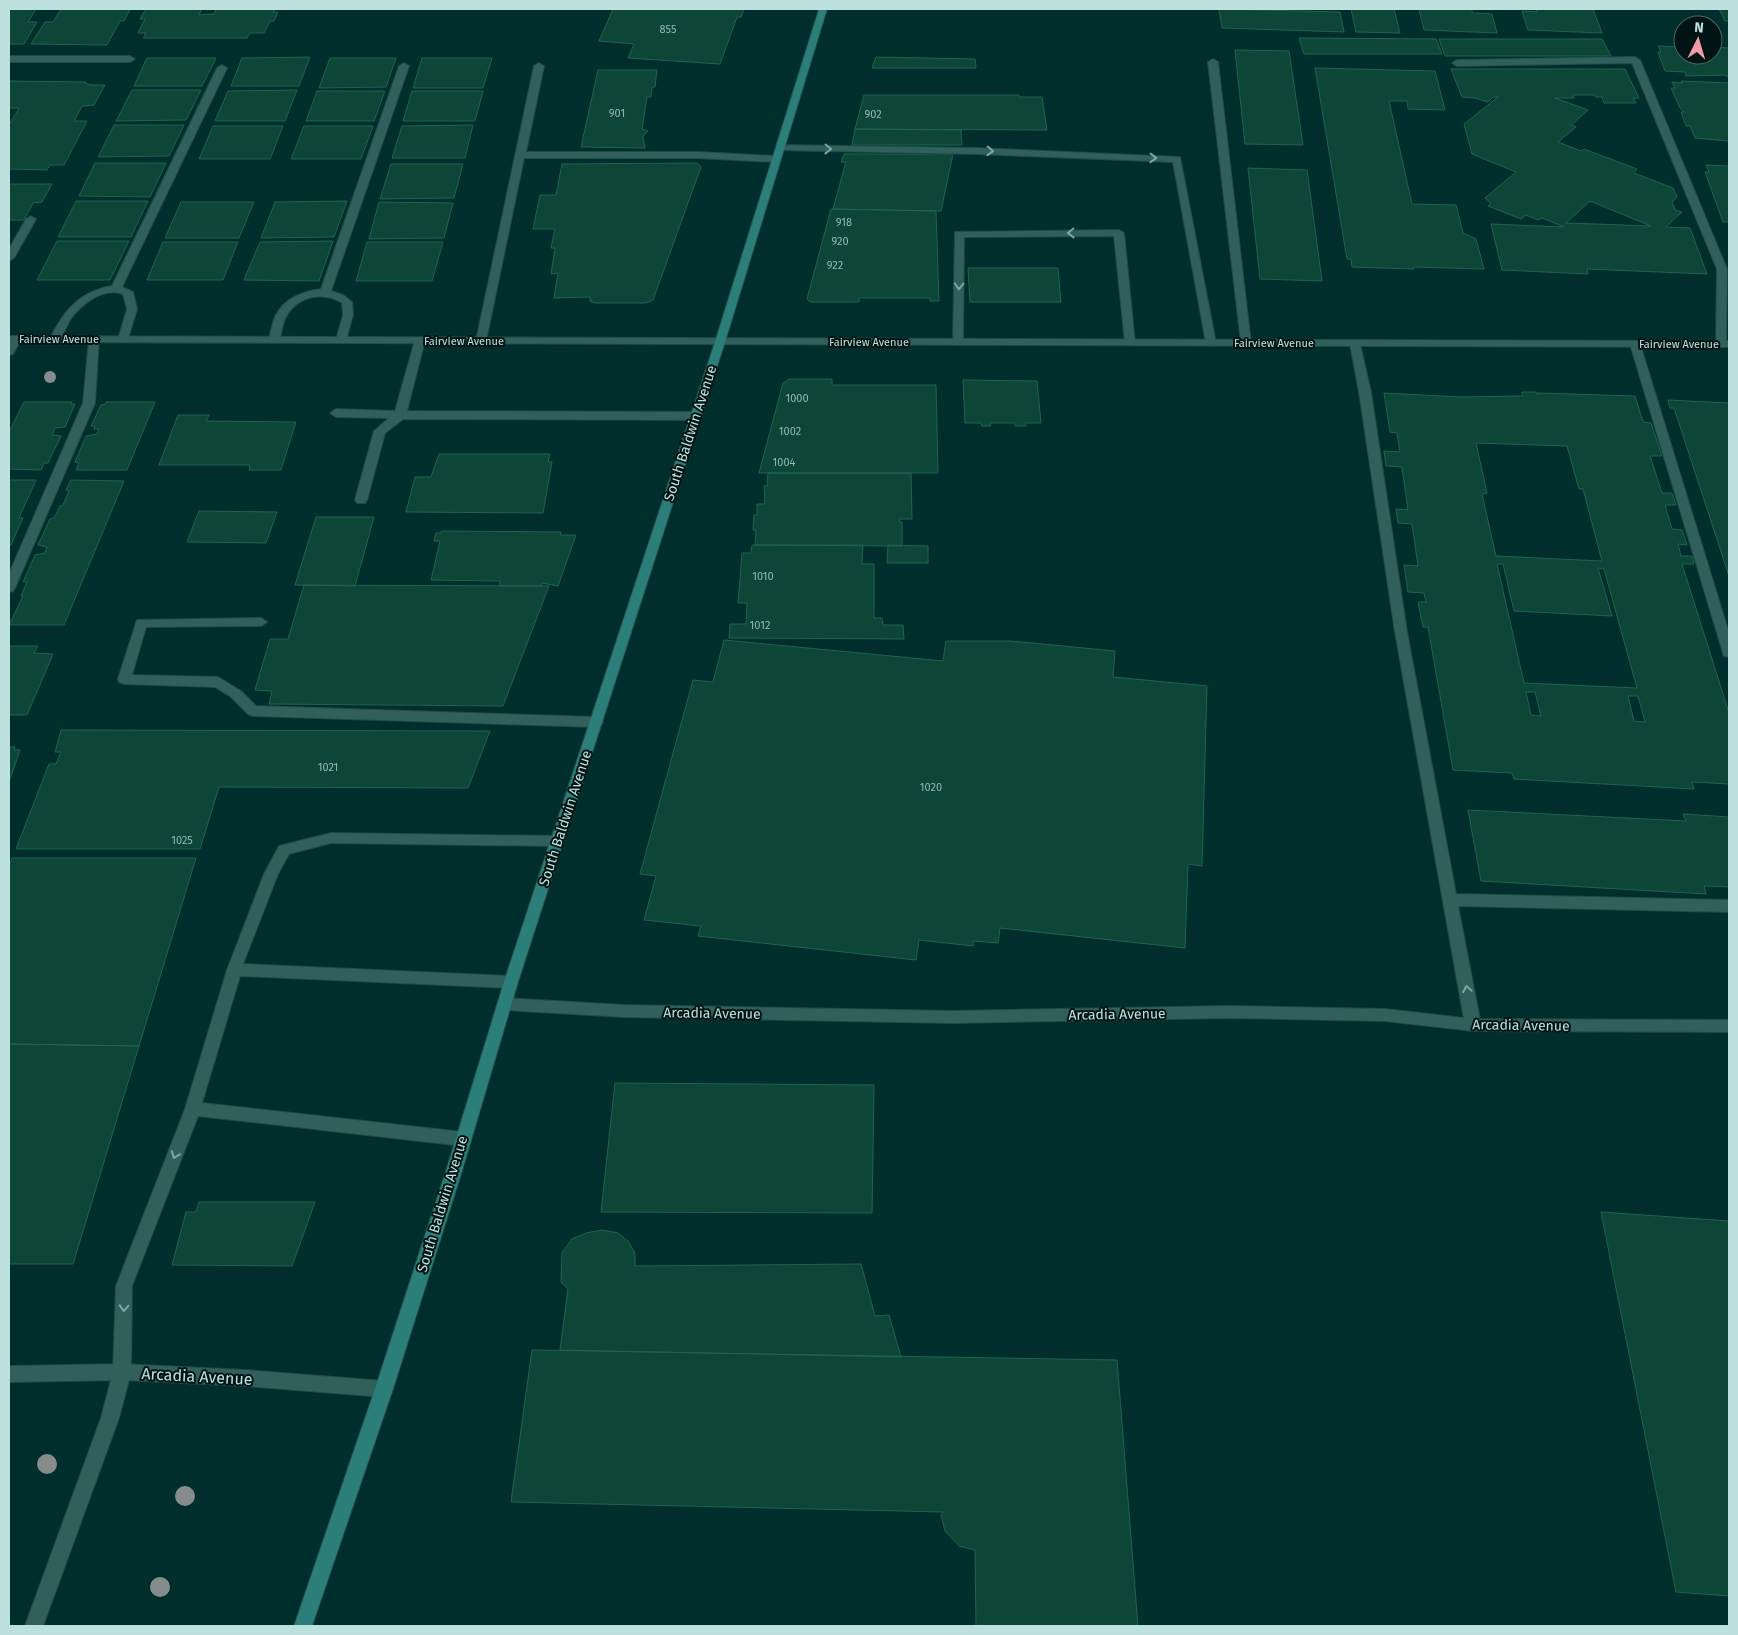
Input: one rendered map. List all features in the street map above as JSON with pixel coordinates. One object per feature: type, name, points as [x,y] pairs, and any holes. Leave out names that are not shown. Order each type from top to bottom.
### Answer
[{"type":"main road","name":"South Baldwin Avenue","points":[[303,1626],[384,1389],[511,982],[720,342],[823,9]]},
{"type":"street","points":[[9,58],[130,59]]},
{"type":"street","points":[[1458,63],[1635,60],[1722,269],[1725,344]]},
{"type":"street","points":[[1213,62],[1246,343]]},
{"type":"street","points":[[325,292],[404,66]]},
{"type":"street","points":[[481,341],[539,66]]},
{"type":"street","points":[[116,288],[222,68]]},
{"type":"street","points":[[779,148],[976,151],[1176,159],[1211,343]]},
{"type":"street","points":[[521,155],[698,154],[776,159]]},
{"type":"street","points":[[9,258],[31,219]]},
{"type":"street","points":[[958,343],[959,234],[1119,233],[1130,343]]},
{"type":"street","points":[[55,339],[74,308],[91,296],[116,288],[128,292],[132,304],[123,339]]},
{"type":"street","points":[[274,340],[281,315],[288,307],[299,298],[312,293],[325,292],[337,295],[347,302],[348,315],[341,340]]},
{"type":"street","points":[[9,352],[12,339]]},
{"type":"street","name":"Fairview Avenue","points":[[12,339],[1725,344]]},
{"type":"street","points":[[9,588],[89,403],[94,339]]},
{"type":"street","points":[[1355,344],[1401,632],[1474,1026]]},
{"type":"street","points":[[1636,344],[1729,653]]},
{"type":"street","points":[[336,413],[400,415]]},
{"type":"street","points":[[361,500],[380,431],[400,415]]},
{"type":"street","points":[[260,622],[141,623],[124,679],[218,682],[236,694],[253,711],[596,722]]},
{"type":"street","points":[[34,1626],[110,1418],[122,1372],[124,1286],[193,1109],[234,970],[271,874],[284,850],[331,838],[557,840]]},
{"type":"street","points":[[1451,900],[1729,906]]},
{"type":"street","points":[[234,970],[511,982]]},
{"type":"street","name":"Arcadia Avenue","points":[[505,1004],[624,1012],[954,1016],[1228,1012],[1385,1014],[1474,1026],[1729,1026]]},
{"type":"street","points":[[193,1109],[463,1139]]},
{"type":"street","name":"Arcadia Avenue","points":[[9,1374],[122,1372],[245,1378],[384,1389]]},
{"type":"lane","points":[[420,340],[400,415],[696,416]]},
{"type":"building","points":[[9,9],[36,9],[28,22],[37,22],[24,44],[9,44]]},
{"type":"building","points":[[61,9],[130,9],[124,21],[120,21],[107,45],[31,44],[45,22],[53,22]]},
{"type":"building","points":[[146,9],[206,9],[201,10],[199,15],[214,14],[216,9],[275,9],[273,12],[278,12],[274,21],[270,21],[264,33],[250,33],[247,38],[143,38],[146,33],[138,33],[145,19],[140,19]]},
{"type":"building","points":[[613,9],[744,9],[741,17],[737,17],[720,64],[628,58],[634,44],[599,41]]},
{"type":"building","points":[[1219,9],[1340,12],[1344,32],[1222,28]]},
{"type":"building","points":[[1351,9],[1394,9],[1400,33],[1356,32]]},
{"type":"building","points":[[1419,9],[1471,9],[1473,13],[1492,14],[1497,33],[1424,30]]},
{"type":"building","points":[[1536,9],[1593,9],[1602,33],[1528,30],[1522,11],[1537,12]]},
{"type":"building","points":[[1719,9],[1729,9],[1729,21],[1725,21]]},
{"type":"building","points":[[1299,38],[1436,39],[1442,54],[1304,54]]},
{"type":"building","points":[[1439,39],[1602,39],[1611,56],[1445,56]]},
{"type":"building","points":[[1658,46],[1673,47],[1673,65],[1723,65],[1723,48],[1729,48],[1729,77],[1725,75],[1686,76],[1685,72],[1665,71],[1658,52],[1661,52]]},
{"type":"building","points":[[1235,50],[1289,51],[1303,145],[1245,144]]},
{"type":"building","points":[[310,57],[299,86],[231,86],[242,58]]},
{"type":"building","points":[[876,57],[975,59],[976,68],[872,68]]},
{"type":"building","points":[[147,58],[216,58],[202,86],[134,86]]},
{"type":"building","points":[[330,58],[396,58],[386,87],[319,88]]},
{"type":"building","points":[[422,58],[492,58],[483,88],[413,88]]},
{"type":"building","points":[[1315,68],[1435,71],[1445,110],[1408,109],[1407,101],[1389,101],[1412,204],[1456,205],[1463,233],[1476,239],[1484,269],[1352,267],[1351,259],[1347,259]]},
{"type":"building","points":[[1451,69],[1625,69],[1639,98],[1633,98],[1636,103],[1604,103],[1602,97],[1596,97],[1595,95],[1573,95],[1574,98],[1555,98],[1588,110],[1571,125],[1576,127],[1558,142],[1581,151],[1584,149],[1637,169],[1634,173],[1673,188],[1677,197],[1672,202],[1675,210],[1682,212],[1666,227],[1690,228],[1707,274],[1587,269],[1588,274],[1502,270],[1491,224],[1564,227],[1542,218],[1538,220],[1526,215],[1521,219],[1488,206],[1491,203],[1485,198],[1516,172],[1472,154],[1464,124],[1498,97],[1493,97],[1488,102],[1462,97]],"holes":[[[1590,201],[1651,226],[1566,223]]]},
{"type":"building","points":[[598,70],[657,70],[655,87],[652,87],[651,97],[647,97],[642,129],[648,131],[643,136],[645,148],[581,147]]},
{"type":"building","points":[[9,81],[86,82],[90,85],[105,85],[94,105],[82,106],[74,121],[87,121],[64,165],[50,165],[47,170],[9,169],[9,125],[19,108],[9,108]]},
{"type":"building","points":[[1681,81],[1729,83],[1729,141],[1695,138],[1690,126],[1686,126],[1681,112],[1684,112],[1680,108],[1671,88],[1675,88],[1672,82],[1682,83]]},
{"type":"building","points":[[132,90],[201,90],[186,120],[116,121]]},
{"type":"building","points":[[297,90],[285,121],[215,121],[228,91]]},
{"type":"building","points":[[317,91],[385,91],[374,121],[306,121]]},
{"type":"building","points":[[412,91],[483,91],[475,121],[403,121]]},
{"type":"building","points":[[864,95],[1019,95],[1019,97],[1042,97],[1047,130],[855,129]]},
{"type":"building","points":[[114,125],[184,125],[169,156],[98,157]]},
{"type":"building","points":[[473,125],[465,158],[392,158],[402,126]]},
{"type":"building","points":[[213,126],[283,126],[270,159],[199,159]]},
{"type":"building","points":[[304,126],[373,126],[361,159],[291,159]]},
{"type":"building","points":[[855,129],[961,130],[962,145],[852,145]]},
{"type":"building","points":[[844,154],[953,154],[941,211],[833,209],[846,162],[841,162]]},
{"type":"building","points":[[95,163],[166,163],[150,197],[79,196]]},
{"type":"building","points":[[697,163],[701,167],[653,300],[646,303],[594,303],[590,301],[590,297],[554,298],[558,273],[551,274],[555,248],[551,248],[555,229],[533,229],[540,195],[556,195],[562,164]]},
{"type":"building","points":[[391,164],[463,164],[454,198],[380,199]]},
{"type":"building","points":[[1706,165],[1729,166],[1729,222],[1723,222],[1705,172],[1709,172]]},
{"type":"building","points":[[1248,168],[1307,170],[1322,281],[1260,279]]},
{"type":"building","points":[[9,184],[52,184],[42,202],[33,203],[24,220],[9,220]]},
{"type":"building","points":[[76,201],[148,201],[131,237],[58,237]]},
{"type":"building","points":[[347,201],[334,237],[261,238],[275,202]]},
{"type":"building","points":[[181,202],[254,202],[239,238],[165,238]]},
{"type":"building","points":[[379,202],[453,203],[444,238],[369,239]]},
{"type":"building","points":[[831,209],[936,211],[939,301],[930,301],[930,298],[859,298],[859,302],[810,302],[807,299]]},
{"type":"building","points":[[57,241],[129,241],[110,280],[37,280]]},
{"type":"building","points":[[333,241],[319,281],[244,280],[260,242]]},
{"type":"building","points":[[163,242],[238,242],[223,280],[147,280]]},
{"type":"building","points":[[367,242],[443,242],[432,281],[356,281]]},
{"type":"building","points":[[968,268],[1058,268],[1061,302],[970,302]]},
{"type":"building","points":[[789,379],[832,379],[832,385],[936,385],[938,473],[759,473],[783,383]]},
{"type":"building","points":[[963,380],[1037,381],[1041,423],[1025,423],[1026,426],[1015,426],[1015,423],[990,423],[991,426],[982,426],[981,423],[965,423]]},
{"type":"building","points":[[1522,392],[1536,392],[1538,395],[1538,393],[1635,396],[1643,422],[1651,423],[1662,456],[1650,456],[1662,493],[1672,493],[1676,505],[1665,505],[1672,529],[1682,530],[1687,545],[1678,544],[1681,556],[1692,556],[1694,564],[1682,564],[1729,713],[1729,784],[1692,782],[1694,789],[1514,779],[1512,773],[1453,770],[1428,627],[1423,627],[1418,602],[1426,602],[1424,593],[1408,592],[1404,565],[1418,566],[1412,524],[1398,523],[1396,509],[1408,510],[1402,467],[1386,466],[1384,451],[1400,452],[1397,433],[1390,432],[1384,393],[1460,397],[1523,396]],"holes":[[[1476,443],[1567,446],[1579,489],[1583,489],[1602,561],[1496,556],[1482,494],[1487,493]],[[1497,564],[1503,564],[1514,611],[1612,616],[1598,568],[1604,569],[1637,688],[1524,683]],[[1526,692],[1535,692],[1541,716],[1531,715]],[[1628,696],[1638,696],[1645,722],[1634,721]]]},
{"type":"building","points":[[1668,400],[1729,403],[1729,576],[1674,408],[1670,408]]},
{"type":"building","points":[[24,402],[72,402],[71,404],[75,404],[65,427],[55,428],[52,435],[61,436],[48,463],[44,463],[41,470],[9,469],[9,432]]},
{"type":"building","points":[[106,402],[155,402],[127,470],[76,470],[79,463],[75,462],[86,436],[97,434],[99,429],[94,429],[95,426],[91,426],[101,405]]},
{"type":"building","points":[[178,415],[209,415],[206,421],[296,422],[281,470],[249,470],[250,465],[159,465]]},
{"type":"building","points":[[439,454],[550,454],[548,462],[552,462],[543,513],[406,512],[415,477],[431,477]]},
{"type":"building","points":[[768,473],[911,473],[912,519],[900,519],[899,522],[902,522],[902,546],[755,545],[754,515],[757,515],[757,504],[765,504],[764,486],[767,486]]},
{"type":"building","points":[[9,480],[36,480],[19,518],[23,518],[11,545],[9,545]]},
{"type":"building","points":[[71,480],[124,481],[64,625],[9,625],[23,596],[21,596],[27,582],[23,582],[35,555],[45,553],[47,547],[38,545],[50,519],[54,518],[60,506],[63,505],[69,491],[66,490]]},
{"type":"building","points":[[199,511],[277,512],[266,543],[187,542]]},
{"type":"building","points":[[316,517],[374,517],[355,586],[295,585]]},
{"type":"building","points":[[441,531],[561,532],[560,535],[576,535],[558,586],[542,583],[542,586],[499,586],[500,581],[431,580],[440,541],[434,541],[436,533],[441,533]]},
{"type":"building","points":[[752,545],[863,545],[862,564],[874,564],[874,618],[882,618],[883,625],[903,625],[904,639],[729,638],[730,624],[746,624],[747,603],[738,603],[742,553],[751,553]]},
{"type":"building","points":[[888,545],[928,546],[928,563],[887,563]]},
{"type":"building","points":[[304,585],[549,586],[503,706],[269,704],[272,691],[255,690],[270,639],[288,639]]},
{"type":"building","points":[[724,640],[943,661],[946,641],[1011,641],[1115,651],[1113,677],[1207,686],[1202,866],[1188,864],[1185,948],[1000,928],[998,943],[973,941],[973,946],[919,940],[916,960],[698,936],[701,926],[644,920],[656,876],[640,874],[693,680],[713,682]]},
{"type":"building","points":[[9,646],[38,646],[34,653],[53,654],[27,715],[9,715]]},
{"type":"building","points":[[61,730],[490,731],[468,788],[219,787],[200,849],[16,849],[49,764],[56,764],[61,752],[55,752]]},
{"type":"building","points":[[9,747],[15,747],[14,750],[20,750],[9,782]]},
{"type":"building","points":[[1468,810],[1686,821],[1683,814],[1729,817],[1729,887],[1704,886],[1706,894],[1481,881]]},
{"type":"building","points":[[12,858],[196,858],[139,1046],[9,1044],[9,867]]},
{"type":"building","points":[[9,1044],[139,1046],[73,1264],[9,1264]]},
{"type":"building","points":[[615,1083],[874,1085],[872,1213],[601,1212]]},
{"type":"building","points":[[199,1202],[315,1202],[292,1266],[172,1265],[186,1212],[196,1212]]},
{"type":"building","points":[[1601,1212],[1729,1221],[1729,1596],[1676,1592]]},
{"type":"building","points":[[602,1230],[618,1233],[628,1241],[635,1253],[635,1266],[861,1264],[875,1316],[889,1315],[901,1357],[560,1350],[568,1289],[561,1282],[562,1253],[572,1239],[586,1233]]},
{"type":"building","points":[[532,1350],[1117,1360],[1138,1626],[976,1626],[975,1550],[959,1546],[945,1531],[941,1515],[943,1512],[511,1502]]}]
